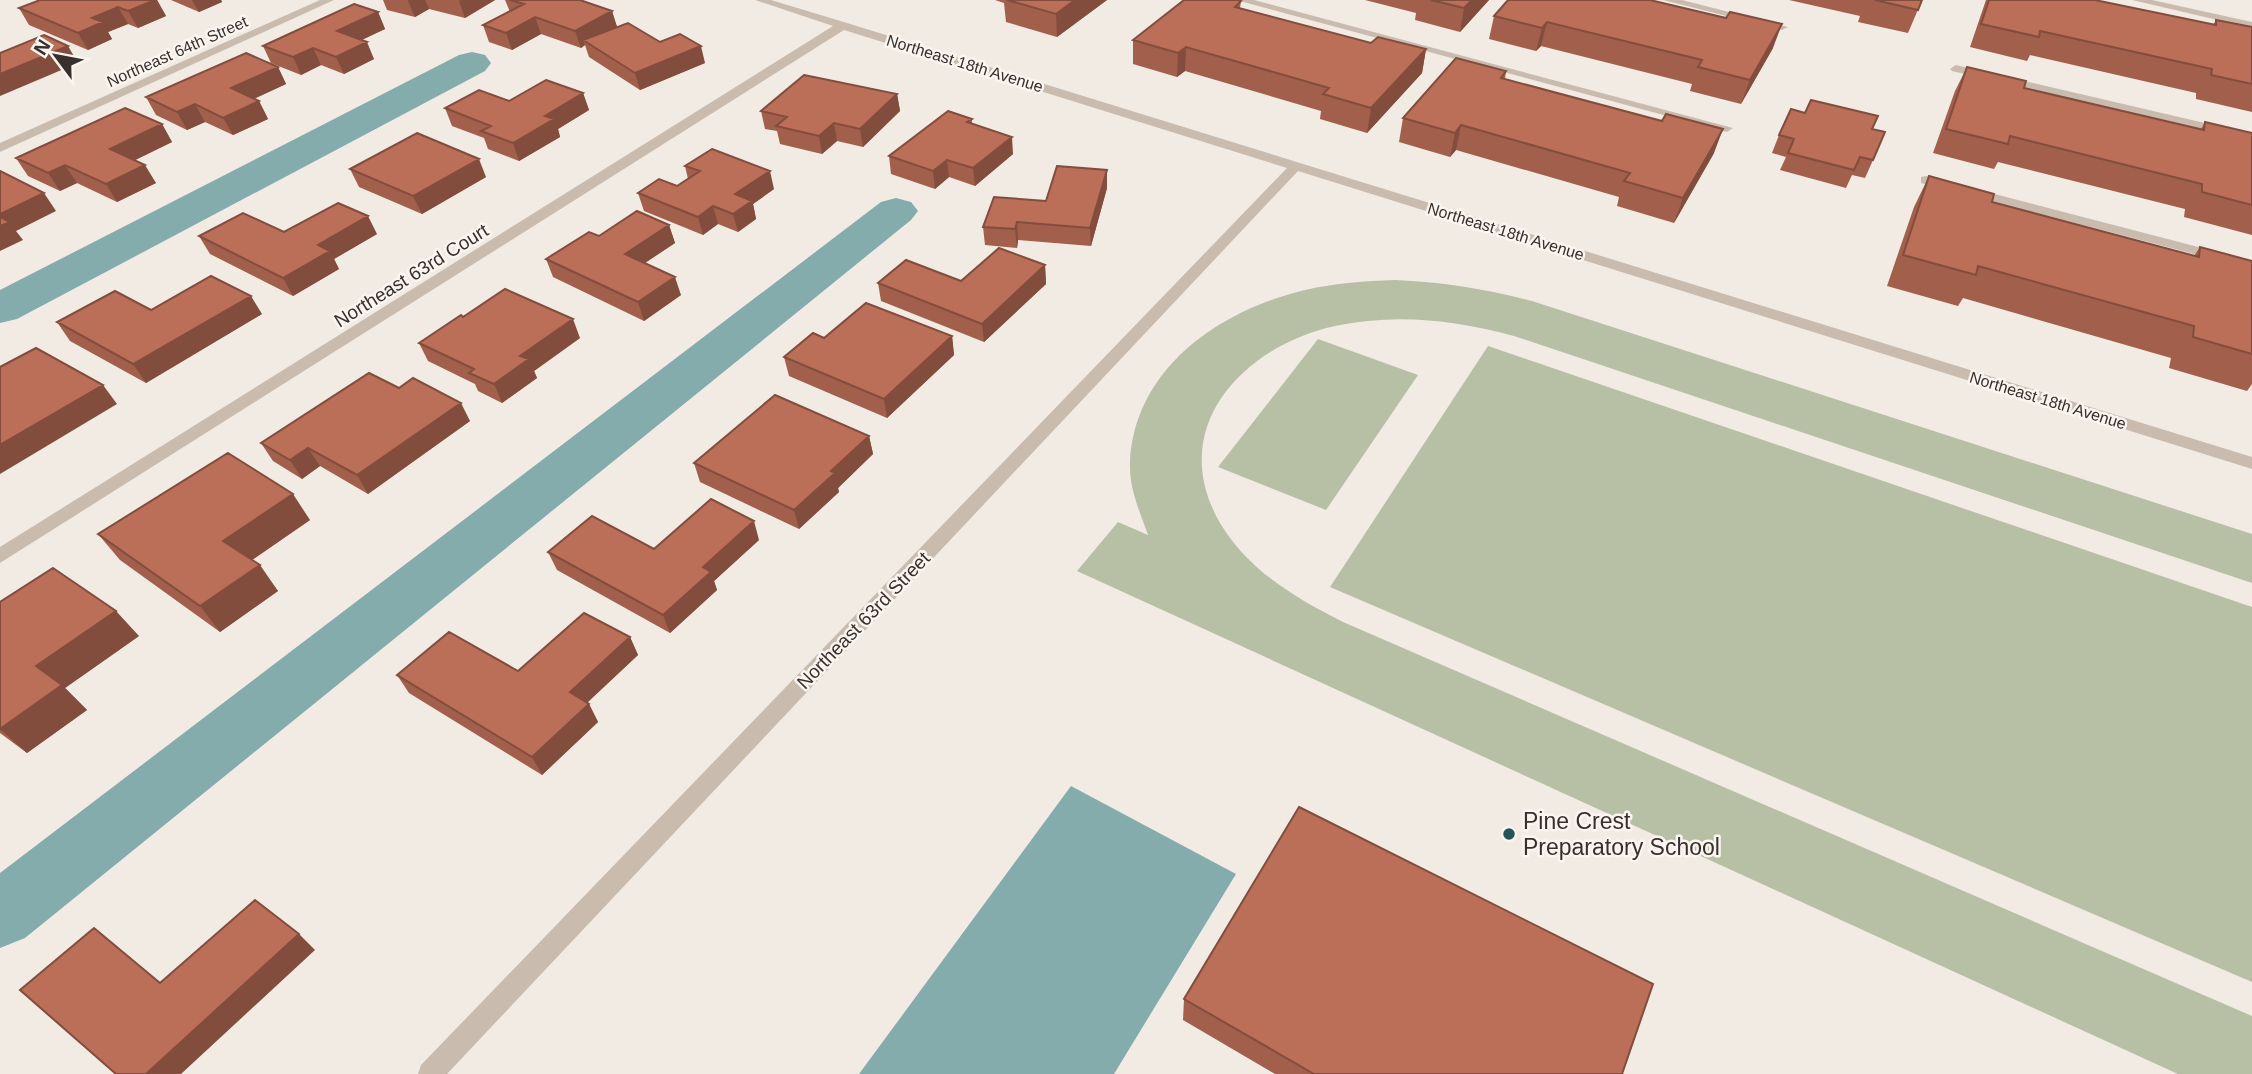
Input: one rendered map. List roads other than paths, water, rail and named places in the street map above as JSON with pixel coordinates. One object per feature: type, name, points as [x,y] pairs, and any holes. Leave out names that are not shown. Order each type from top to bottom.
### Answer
[{"type":"street","name":"Northeast 64th Street","points":[[0,148],[330,0]]},
{"type":"street","name":"Northeast 18th Avenue","points":[[760,0],[2252,463]]},
{"type":"street","points":[[1241,0],[1727,128]]},
{"type":"street","points":[[1668,0],[1782,27]]},
{"type":"street","points":[[2137,0],[2252,24]]},
{"type":"street","name":"Northeast 63rd Court","points":[[0,556],[843,25]]},
{"type":"street","points":[[1956,69],[2252,138]]},
{"type":"street","name":"Northeast 63rd Street","points":[[430,1074],[1296,166]]},
{"type":"street","points":[[1926,180],[2252,265]]},
{"type":"water","points":[[1071,786],[1236,874],[1114,1074],[859,1074]]},
{"type":"waterway","points":[[0,309],[472,63]]},
{"type":"waterway","points":[[0,915],[896,211]]},
{"type":"place","name":"Pine Crest Preparatory School","points":[[1509,834]]}]
